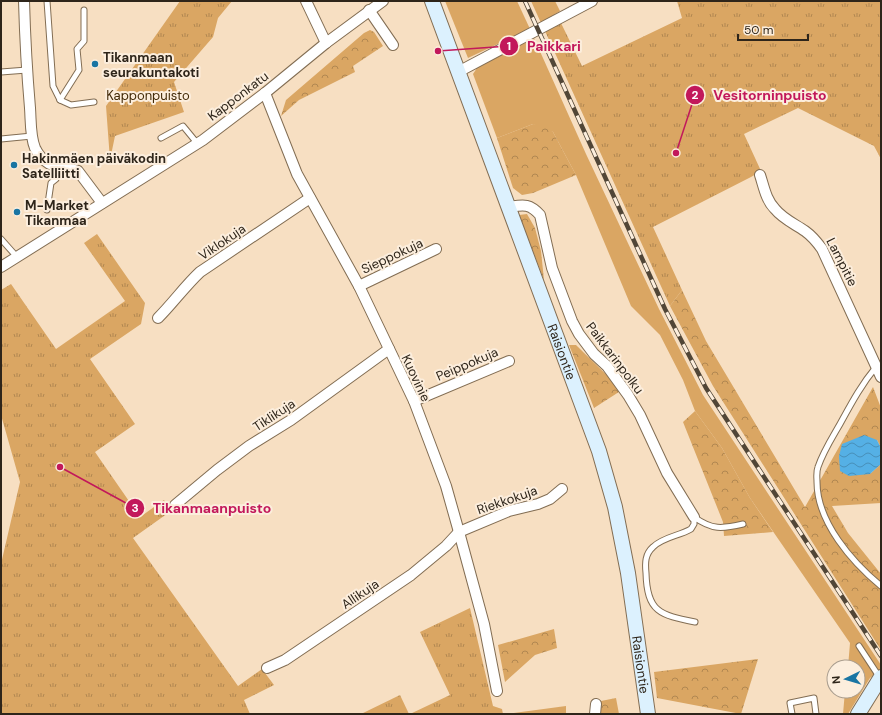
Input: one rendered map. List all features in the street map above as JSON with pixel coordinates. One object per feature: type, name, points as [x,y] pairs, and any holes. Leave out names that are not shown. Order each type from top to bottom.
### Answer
[{"type":"main road","name":"Raisiontie","points":[[432,1],[590,426],[607,479],[615,507],[628,573],[648,714]]},
{"type":"main road","points":[[858,714],[881,678]]},
{"type":"street","points":[[24,1],[27,70],[32,136],[35,148],[43,160],[49,164],[58,168],[73,169],[78,171],[102,203]]},
{"type":"street","points":[[306,1],[326,42]]},
{"type":"street","name":"Kapponkatu","points":[[1,267],[197,143],[265,93],[326,42],[383,1]]},
{"type":"street","points":[[458,72],[592,1]]},
{"type":"street","points":[[369,10],[393,45]]},
{"type":"street","name":"Kuovinie","points":[[265,93],[287,152],[310,198],[359,286],[414,401],[446,486],[484,624],[497,691]]},
{"type":"street","name":"Lampitie","points":[[760,175],[768,198],[774,209],[783,217],[805,230],[814,238],[822,249],[881,377]]},
{"type":"street","name":"Viklokuja","points":[[158,318],[179,295],[185,286],[200,272],[310,198]]},
{"type":"street","name":"Paikkarinpolku","points":[[509,207],[528,206],[540,215],[552,268],[572,321],[579,334],[594,354],[607,366],[628,395],[640,415],[667,473],[694,517]]},
{"type":"street","name":"Sieppokuja","points":[[359,286],[436,249]]},
{"type":"street","name":"Tiklikuja","points":[[175,505],[249,446],[291,420],[388,349]]},
{"type":"street","name":"Peippokuja","points":[[414,401],[508,361]]},
{"type":"street","name":"Riekkokuja","points":[[459,532],[509,511],[538,504],[550,499],[562,489]]},
{"type":"street","name":"Allikuja","points":[[267,668],[285,660],[411,575],[446,546],[459,532]]},
{"type":"lane","points":[[47,1],[53,86],[60,100],[71,105],[94,102]]},
{"type":"lane","points":[[60,100],[79,70],[77,49],[84,41],[84,10]]},
{"type":"lane","points":[[1,72],[27,70]]},
{"type":"lane","points":[[161,138],[183,126],[197,143]]},
{"type":"lane","points":[[1,139],[32,136]]},
{"type":"lane","points":[[46,210],[51,183],[56,179],[58,168]]},
{"type":"lane","points":[[1,239],[17,257]]},
{"type":"lane","points":[[877,367],[864,381],[827,447],[817,469],[817,493],[822,512],[834,535],[856,562],[881,586]]},
{"type":"lane","points":[[694,517],[704,524],[715,528],[727,528],[743,524]]},
{"type":"lane","points":[[694,517],[694,524],[691,529],[659,542],[652,548],[646,556],[645,566],[646,585],[649,598],[654,607],[673,617],[695,622]]},
{"type":"lane","points":[[859,646],[881,678]]},
{"type":"lane","points":[[792,714],[790,703],[814,698],[816,714]]},
{"type":"green space","name":"Kapponpuisto","points":[[180,1],[232,1],[218,18],[213,37],[174,82],[184,112],[115,136],[110,160],[106,106]]},
{"type":"green space","points":[[445,1],[517,1],[530,29],[468,58]]},
{"type":"green space","points":[[531,1],[555,1],[560,11],[541,23]]},
{"type":"green space","points":[[677,1],[881,1],[881,159],[874,146],[798,108],[744,134],[761,171],[653,227],[682,290],[670,306],[545,31],[560,21],[582,66],[682,18]]},
{"type":"green space","points":[[370,30],[374,32],[383,46],[353,66],[355,72],[299,100],[281,116],[286,100],[364,33]]},
{"type":"green space","points":[[534,38],[586,154],[659,309],[703,395],[881,665],[881,669],[870,678],[866,685],[866,659],[849,659],[850,643],[750,498],[722,448],[695,411],[683,380],[660,335],[631,306],[576,175],[553,132],[533,124],[497,138],[473,74],[477,68]]},
{"type":"green space","points":[[533,124],[544,125],[553,132],[576,175],[533,193],[522,195],[513,188],[497,138]]},
{"type":"green space","points":[[527,214],[535,228],[541,251],[544,280],[519,215]]},
{"type":"green space","points":[[97,234],[145,303],[141,324],[90,359],[135,424],[95,452],[140,517],[164,500],[171,511],[133,538],[238,686],[262,669],[274,685],[244,700],[250,714],[1,714],[1,564],[20,482],[1,415],[1,290],[11,284],[56,349],[125,301],[84,243]]},
{"type":"green space","points":[[682,290],[706,341],[805,507],[873,387],[881,408],[881,448],[877,440],[870,474],[881,464],[881,503],[832,506],[848,533],[881,574],[881,650],[713,386],[670,306]]},
{"type":"green space","points":[[569,345],[576,345],[622,390],[594,408]]},
{"type":"green space","points":[[695,411],[722,448],[750,498],[773,532],[724,536],[723,522],[683,422]]},
{"type":"green space","points":[[470,608],[493,706],[502,709],[503,714],[410,714],[450,695],[420,632]]},
{"type":"green space","points":[[554,629],[557,648],[535,655],[505,682],[498,645]]},
{"type":"green space","points":[[758,659],[741,714],[657,698],[654,672]]},
{"type":"green space","points":[[400,695],[409,714],[361,714]]},
{"type":"green space","points":[[616,698],[619,714],[601,714],[601,701]]},
{"type":"green space","points":[[844,699],[857,699],[848,714],[843,714]]},
{"type":"green space","points":[[566,706],[566,714],[507,714]]},
{"type":"water","points":[[864,435],[877,440],[881,448],[881,464],[870,474],[849,476],[840,471],[839,456],[842,444]]},
{"type":"railway","points":[[525,1],[665,309],[706,388],[881,656]]},
{"type":"place","name":"Paikkari","points":[[438,51]]},
{"type":"place","name":"Tikanmaan seurakuntakoti","points":[[95,64]]},
{"type":"place","name":"Vesitorninpuisto","points":[[676,153]]},
{"type":"place","name":"Hakinmäen päiväkodin Satelliitti","points":[[14,165]]},
{"type":"place","name":"M-Market Tikanmaa","points":[[17,212]]},
{"type":"place","name":"Tikanmaanpuisto","points":[[60,467]]}]
